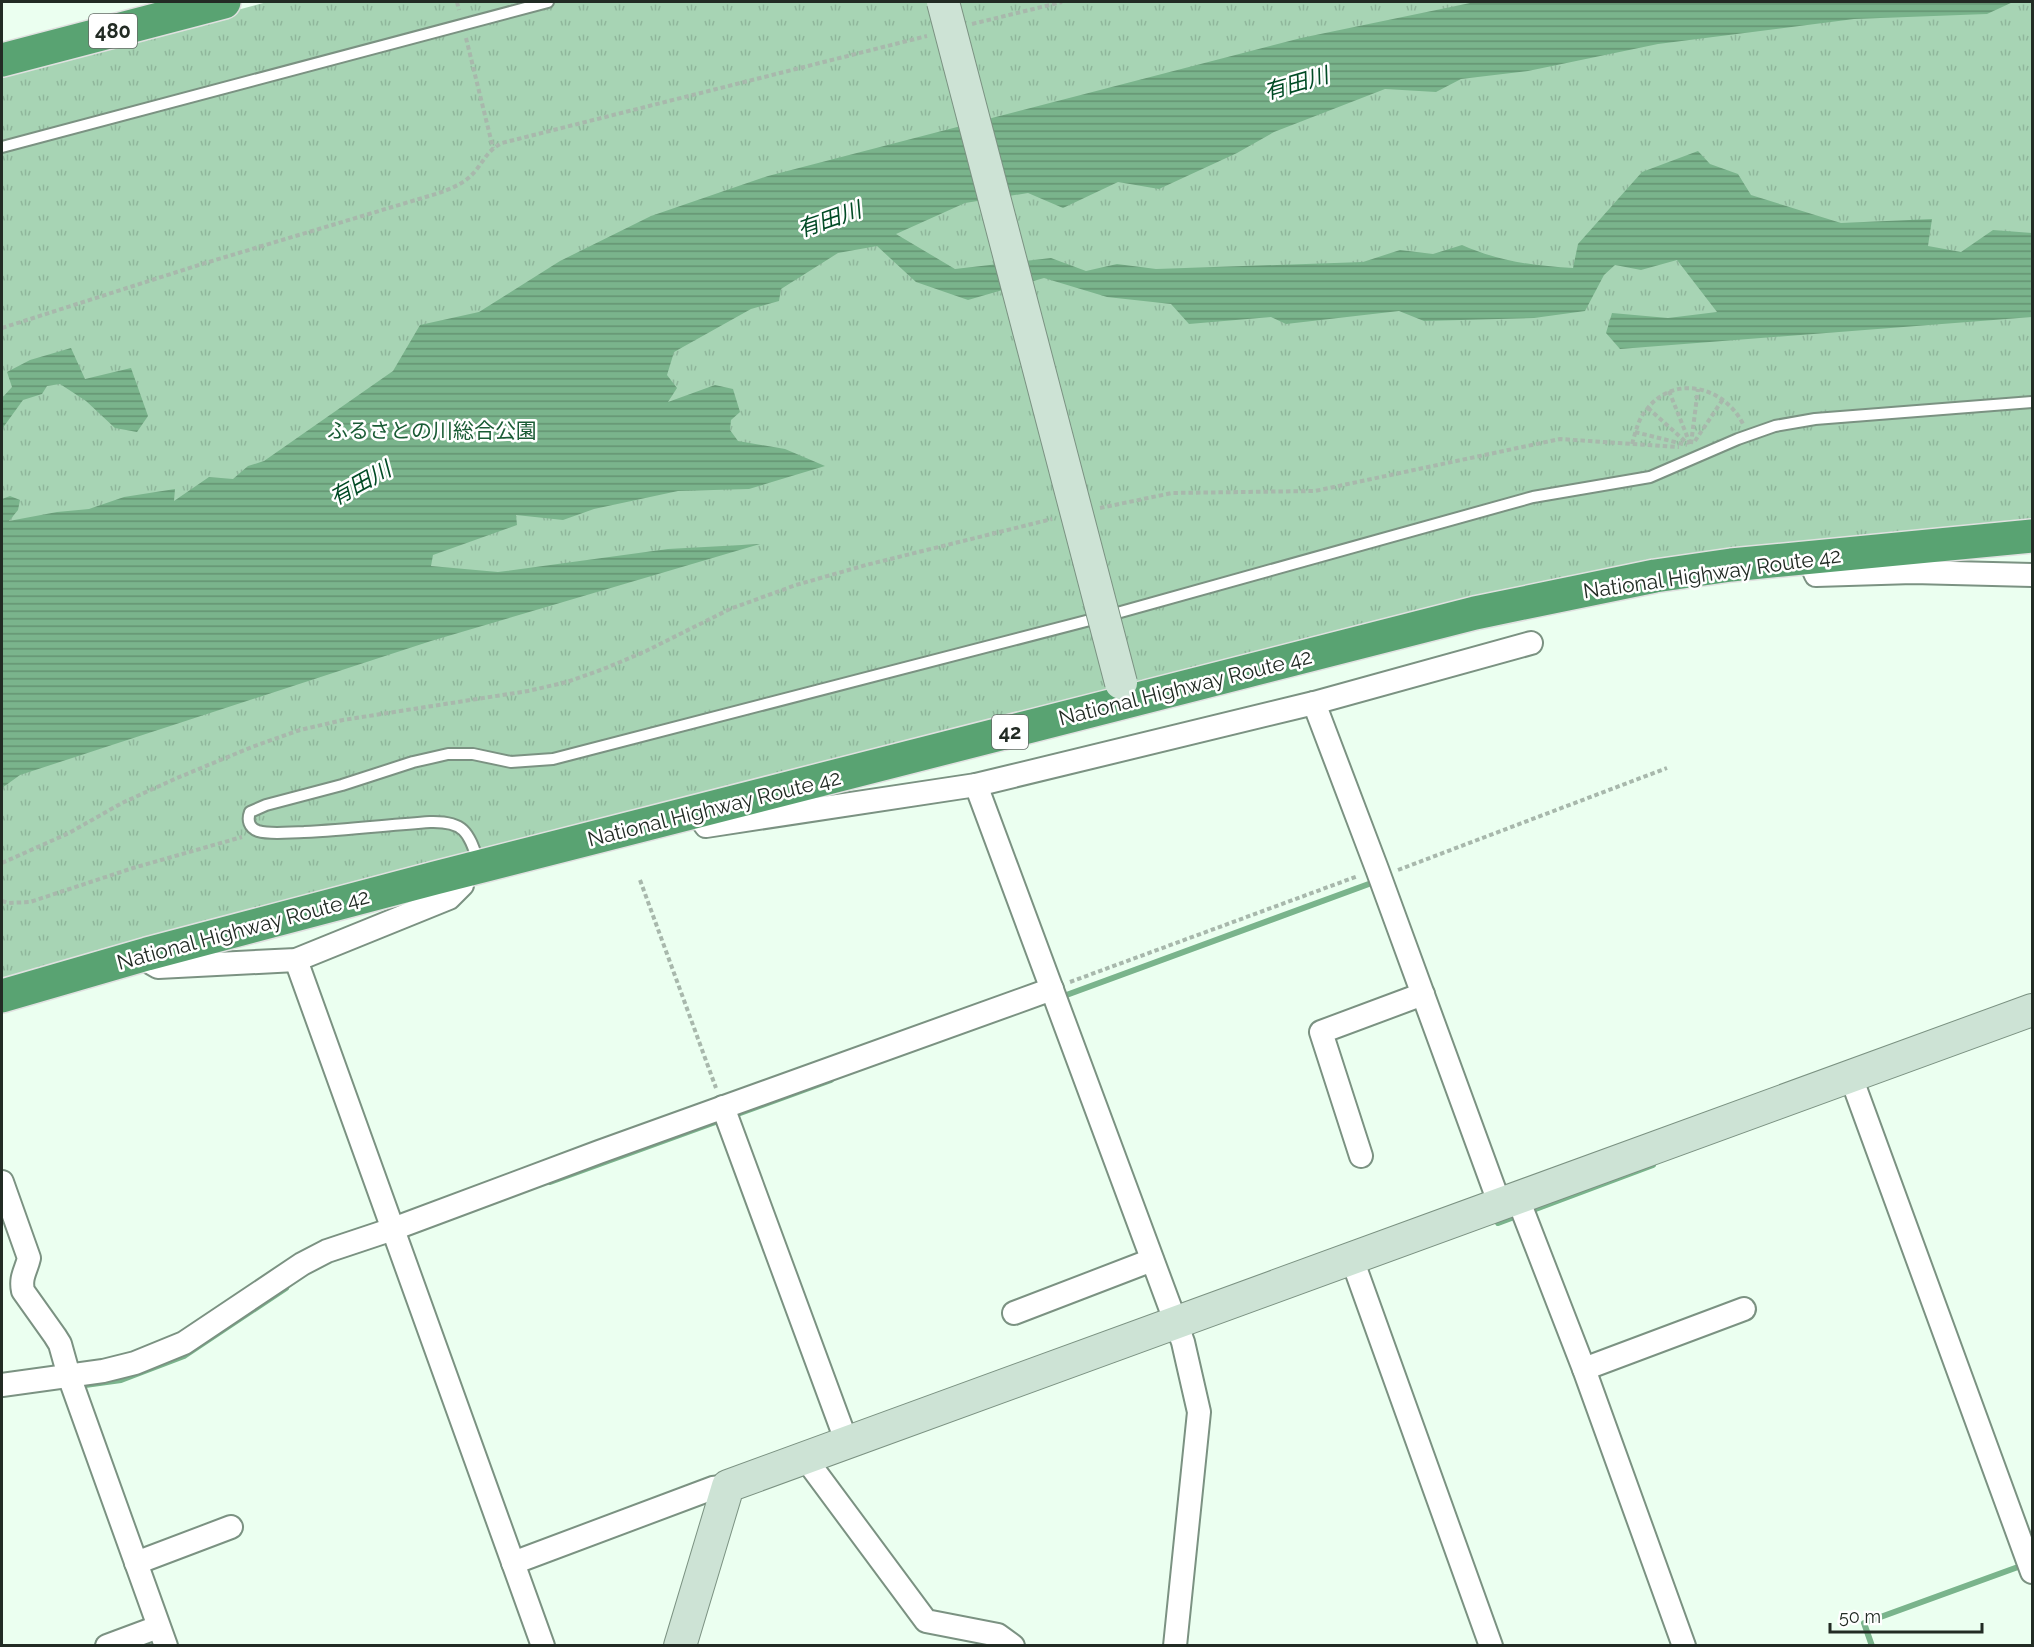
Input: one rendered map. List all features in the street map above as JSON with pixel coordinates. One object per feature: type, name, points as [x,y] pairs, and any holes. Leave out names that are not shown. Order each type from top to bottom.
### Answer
[{"type":"highway","name":"480","points":[[2,60],[225,2]]},
{"type":"highway","name":"National Highway Route 42","points":[[2,996],[147,954],[696,812],[1124,693],[1475,613],[1655,576],[1808,557],[2032,536]]},
{"type":"street","points":[[943,2],[1124,693]]},
{"type":"street","points":[[1808,557],[1816,575],[1913,572],[2032,575]]},
{"type":"street","points":[[696,812],[706,826],[976,785],[1314,703],[1531,643]]},
{"type":"street","points":[[1314,703],[1423,994],[1509,1202],[1584,1369],[1684,1646]]},
{"type":"street","points":[[976,785],[1183,1342],[1199,1412],[1175,1646]]},
{"type":"street","points":[[147,954],[151,963],[158,968],[296,960],[449,898],[462,885],[470,869]]},
{"type":"street","points":[[296,960],[543,1646]]},
{"type":"street","points":[[2,1385],[120,1368],[167,1350],[201,1332],[314,1257],[327,1251],[393,1230],[723,1107],[1052,989]]},
{"type":"street","points":[[1361,1156],[1321,1032],[1423,994]]},
{"type":"street","points":[[513,1563],[713,1488],[728,1486],[847,1443],[2032,1010]]},
{"type":"street","points":[[1851,1077],[2032,1572]]},
{"type":"street","points":[[723,1107],[847,1443]]},
{"type":"street","points":[[2,1182],[29,1258],[22,1275],[23,1291],[60,1344],[69,1376],[162,1636],[108,1646]]},
{"type":"street","points":[[1352,1259],[1491,1646]]},
{"type":"street","points":[[1014,1312],[1152,1260]]},
{"type":"street","points":[[1584,1369],[1743,1309]]},
{"type":"street","points":[[805,1458],[926,1621],[998,1635],[1013,1646]]},
{"type":"street","points":[[680,1646],[728,1486]]},
{"type":"street","points":[[136,1563],[231,1527]]},
{"type":"lane","points":[[2,147],[548,2]]},
{"type":"lane","points":[[470,869],[468,836],[462,828],[445,822],[330,831],[266,832],[253,829],[249,823],[250,812],[256,808],[342,785],[421,760],[462,753],[485,755],[511,762],[553,759],[1117,613],[1533,497],[1650,477],[1748,435],[1776,426],[1815,419],[2032,402]]},
{"type":"path","points":[[970,25],[1062,2]]},
{"type":"path","points":[[463,24],[493,148]]},
{"type":"path","points":[[2,328],[202,264],[439,193],[464,182],[483,158],[502,143],[936,33]]},
{"type":"path","points":[[1632,444],[1640,420],[1647,408],[1669,392],[1690,388],[1712,392],[1723,399],[1737,413],[1748,435]]},
{"type":"path","points":[[1691,447],[1698,389]]},
{"type":"path","points":[[1669,392],[1691,447]]},
{"type":"path","points":[[1691,447],[1723,399]]},
{"type":"path","points":[[1647,408],[1691,447]]},
{"type":"path","points":[[1635,432],[1691,447]]},
{"type":"path","points":[[1095,509],[1172,493],[1315,491],[1560,439],[1712,450]]},
{"type":"path","points":[[2,863],[69,833],[122,803],[177,777],[283,736],[343,720],[528,691],[567,682],[646,651],[730,609],[796,585],[866,565],[1063,517]]},
{"type":"path","points":[[1052,989],[1666,768]]},
{"type":"path","points":[[2,900],[8,903],[30,902],[153,862],[266,832]]},
{"type":"path","points":[[640,880],[723,1107]]},
{"type":"green space","name":"ふるさとの川総合公園","points":[[267,2],[2032,2],[2032,530],[1737,558],[2,989],[2,73]]},
{"type":"water","name":"有田川","points":[[1475,2],[2013,2],[1987,14],[1854,19],[1658,44],[1528,71],[1461,79],[1436,92],[1385,89],[1274,132],[1237,153],[1159,189],[1118,182],[1063,208],[1028,193],[965,203],[896,234],[955,269],[1051,258],[1086,271],[1117,264],[1156,269],[1363,262],[1400,250],[1433,254],[1462,245],[1516,262],[1573,268],[1578,244],[1642,172],[1698,151],[1710,164],[1738,174],[1751,195],[1841,223],[1932,219],[1928,246],[1961,252],[1993,230],[2032,233],[2032,317],[1620,349],[1606,333],[1612,313],[1668,318],[1717,312],[1677,260],[1641,270],[1615,265],[1604,275],[1585,311],[1534,318],[1424,321],[1399,311],[1286,324],[1271,317],[1189,324],[1171,304],[1107,297],[1044,278],[968,300],[916,282],[877,246],[838,253],[781,289],[779,301],[751,309],[674,352],[667,375],[677,388],[668,402],[715,385],[733,389],[740,412],[731,420],[730,430],[738,441],[785,449],[825,466],[749,489],[678,491],[594,509],[563,520],[516,515],[517,525],[433,555],[431,566],[498,572],[668,549],[760,544],[431,641],[20,775],[2,788],[2,499],[10,496],[20,500],[18,510],[9,521],[89,509],[124,497],[175,489],[174,501],[209,477],[233,479],[248,466],[264,461],[393,371],[420,325],[479,312],[560,261],[651,216],[768,176],[1301,38]]},
{"type":"water","points":[[71,348],[85,379],[131,368],[148,416],[137,432],[115,428],[86,401],[60,384],[47,386],[42,394],[23,400],[2,429],[2,398],[12,387],[7,372],[30,360]]},
{"type":"waterway","points":[[1061,997],[1377,881]]},
{"type":"waterway","points":[[550,1182],[831,1080]]},
{"type":"waterway","points":[[1495,1216],[1498,1223],[1653,1165]]},
{"type":"waterway","points":[[78,1386],[121,1380],[184,1356],[286,1288]]},
{"type":"waterway","points":[[1872,1646],[1864,1623],[2018,1567],[2025,1562]]}]
